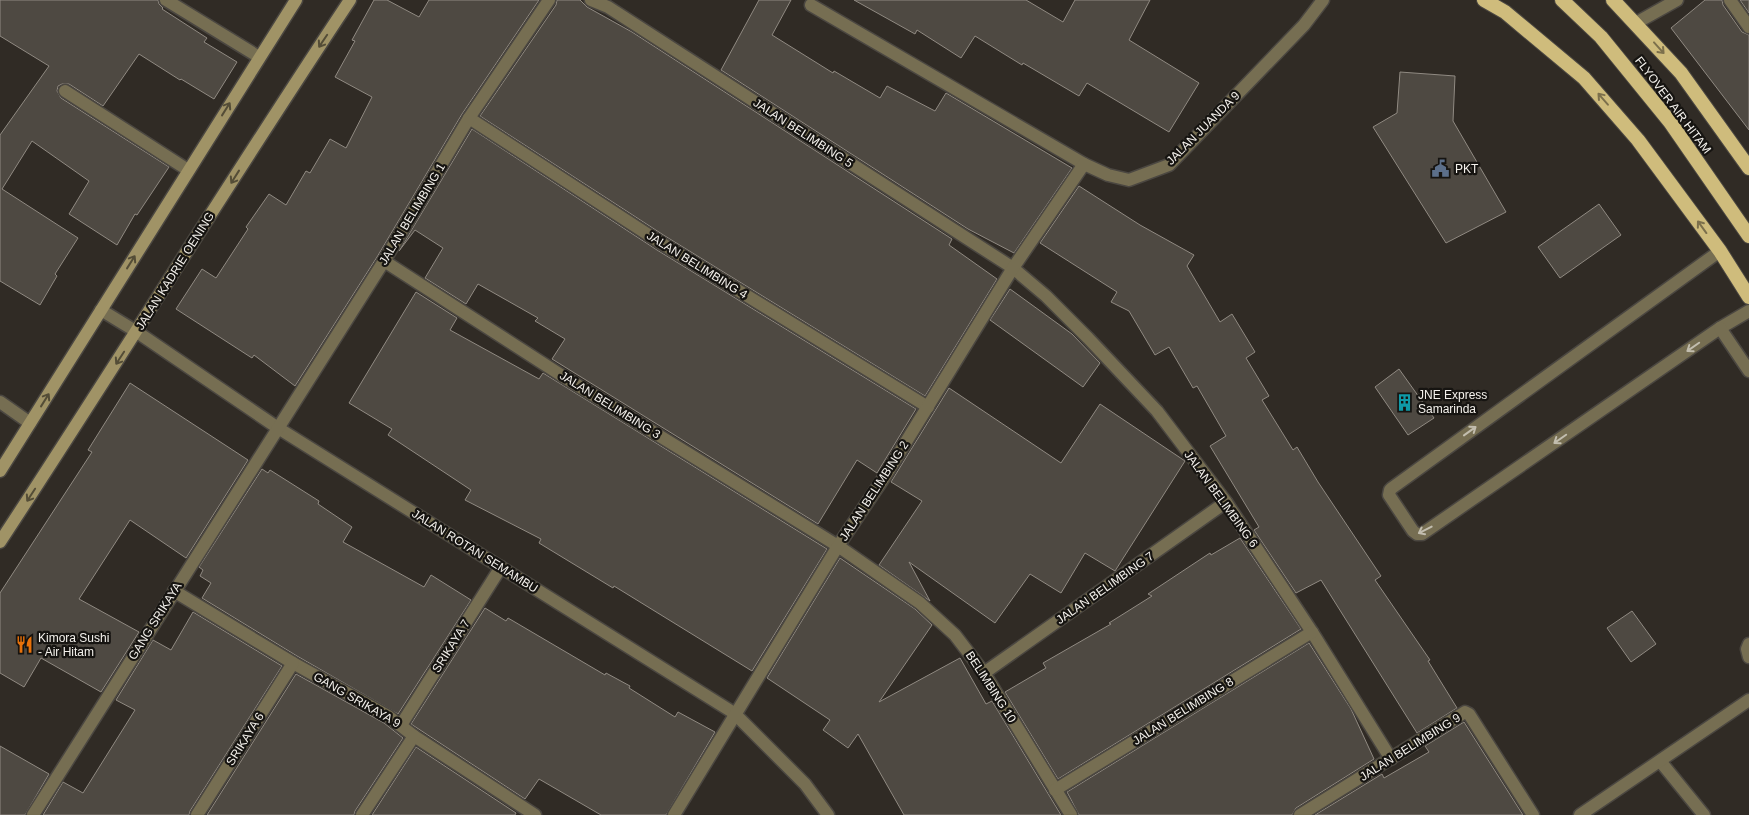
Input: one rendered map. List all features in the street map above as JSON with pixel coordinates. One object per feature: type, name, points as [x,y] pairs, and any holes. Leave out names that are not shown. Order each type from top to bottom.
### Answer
[{"type":"highway","points":[[1484,0],[1505,12],[1584,78],[1638,140],[1720,251],[1749,297]]},
{"type":"highway","name":"FLYOVER AIR HITAM","points":[[1562,0],[1601,37],[1670,122],[1749,236]]},
{"type":"highway","points":[[1613,0],[1681,73],[1748,164]]},
{"type":"main road","points":[[0,471],[296,0]]},
{"type":"main road","name":"JALAN KADRIE OENING","points":[[0,542],[137,332],[297,79],[350,0]]},
{"type":"street","points":[[166,0],[259,57]]},
{"type":"street","name":"JALAN BELIMBING 1","points":[[278,428],[384,261],[469,118],[548,0]]},
{"type":"street","name":"JALAN BELIMBING 5","points":[[591,0],[608,7],[1013,268]]},
{"type":"street","name":"JALAN JUANDA 9","points":[[811,6],[1084,164],[1108,175],[1129,180],[1169,165],[1304,25],[1323,0]]},
{"type":"street","points":[[1636,24],[1678,0]]},
{"type":"street","points":[[1730,0],[1749,27]]},
{"type":"street","points":[[65,91],[188,170]]},
{"type":"street","name":"JALAN BELIMBING 4","points":[[469,118],[661,243],[928,407]]},
{"type":"street","points":[[1013,268],[1084,164]]},
{"type":"street","points":[[1720,251],[1392,488],[1389,494],[1413,531],[1417,534],[1422,534],[1720,328],[1749,311]]},
{"type":"street","name":"JALAN BELIMBING 3","points":[[384,261],[564,376],[838,546]]},
{"type":"street","name":"JALAN BELIMBING 2","points":[[674,815],[734,713],[838,546],[928,407],[1013,268]]},
{"type":"street","name":"JALAN BELIMBING 6","points":[[1013,268],[1046,296],[1114,364],[1157,411],[1226,502],[1312,632],[1391,759]]},
{"type":"street","name":"JALAN ROTAN SEMAMBU","points":[[101,310],[137,332],[278,428],[734,713],[805,784],[828,815]]},
{"type":"street","points":[[1720,328],[1749,371]]},
{"type":"street","points":[[0,402],[30,423]]},
{"type":"street","name":"GANG SRIKAYA","points":[[33,815],[278,428]]},
{"type":"street","name":"JALAN BELIMBING 7","points":[[984,673],[1226,502]]},
{"type":"street","name":"BELIMBING 10","points":[[838,546],[920,603],[955,635],[984,673],[1071,815]]},
{"type":"street","name":"SRIKAYA 7","points":[[401,725],[501,567]]},
{"type":"street","name":"GANG SRIKAYA 9","points":[[174,590],[292,663],[388,716],[519,811],[535,815]]},
{"type":"street","name":"JALAN BELIMBING 8","points":[[1055,790],[1312,632]]},
{"type":"street","points":[[1749,644],[1747,649],[1749,657]]},
{"type":"street","name":"SRIKAYA 6","points":[[197,815],[292,663]]},
{"type":"street","points":[[1580,815],[1749,700]]},
{"type":"street","name":"JALAN BELIMBING 9","points":[[1300,815],[1465,712],[1533,815]]},
{"type":"street","points":[[362,815],[414,736]]},
{"type":"street","points":[[1660,760],[1704,815]]},
{"type":"building","points":[[0,0],[158,0],[162,9],[207,38],[204,42],[237,62],[214,99],[139,54],[103,106],[69,84],[58,86],[57,91],[61,98],[169,167],[137,215],[135,214],[117,245],[69,214],[89,181],[32,141],[2,189],[78,238],[55,274],[57,276],[40,305],[0,281],[0,135],[49,66],[0,36]]},
{"type":"building","points":[[374,0],[387,0],[419,17],[429,0],[539,0],[462,114],[377,257],[295,386],[254,355],[252,358],[176,309],[202,269],[216,278],[248,229],[246,227],[269,194],[286,205],[306,171],[310,173],[330,139],[346,148],[372,97],[335,77],[355,41],[352,40]]},
{"type":"building","points":[[557,0],[580,0],[587,7],[632,32],[952,239],[949,245],[997,279],[925,396],[665,236],[480,116],[556,5]]},
{"type":"building","points":[[759,0],[791,0],[772,35],[833,73],[834,71],[880,98],[887,86],[935,111],[946,93],[1072,168],[1014,253],[968,229],[721,70]]},
{"type":"building","points":[[854,0],[1026,0],[1063,22],[1075,0],[1150,0],[1129,40],[1199,83],[1169,132],[1087,83],[1079,96],[1023,63],[1022,65],[975,36],[961,58],[917,30],[915,34]]},
{"type":"building","points":[[1705,0],[1722,0],[1723,5],[1742,32],[1749,35],[1749,130],[1671,28]]},
{"type":"building","points":[[1740,0],[1749,0],[1749,13]]},
{"type":"building","name":"PKT","points":[[1400,72],[1455,76],[1453,121],[1506,212],[1446,243],[1373,127],[1397,113]]},
{"type":"building","points":[[472,129],[657,250],[916,409],[877,473],[857,460],[818,524],[552,359],[565,339],[535,321],[538,318],[478,284],[466,304],[425,278],[443,248],[415,230],[399,251]]},
{"type":"building","points":[[1079,186],[1140,225],[1194,255],[1187,266],[1220,322],[1232,314],[1255,352],[1246,358],[1269,396],[1262,400],[1293,450],[1297,447],[1318,482],[1381,576],[1375,580],[1430,660],[1428,661],[1457,708],[1417,733],[1321,580],[1296,593],[1254,530],[1259,527],[1210,446],[1226,436],[1197,386],[1193,388],[1169,347],[1155,355],[1129,311],[1111,302],[1117,292],[1040,243]]},
{"type":"building","points":[[1599,204],[1621,235],[1560,278],[1538,247]]},
{"type":"building","points":[[1010,289],[1072,334],[1100,363],[1083,387],[990,320]]},
{"type":"building","points":[[416,292],[457,318],[450,330],[539,379],[543,373],[827,549],[752,671],[614,586],[613,588],[539,543],[541,539],[465,500],[471,490],[388,435],[392,429],[349,403]]},
{"type":"building","name":"JNE Express Samarinda","points":[[1399,369],[1434,418],[1408,435],[1375,387]]},
{"type":"building","points":[[130,383],[248,460],[186,558],[130,520],[79,599],[139,632],[101,692],[41,658],[24,687],[0,673],[0,593],[92,452],[88,450]]},
{"type":"building","points":[[949,388],[1061,463],[1100,404],[1185,461],[1115,571],[1085,553],[1061,593],[1030,574],[995,623],[909,562],[930,601],[879,565],[922,501],[891,482]]},
{"type":"building","points":[[262,469],[268,473],[270,470],[319,501],[318,504],[352,527],[343,542],[424,587],[431,575],[471,600],[398,714],[297,656],[202,598],[211,583],[200,576],[203,570],[199,567]]},
{"type":"building","points":[[1240,538],[1301,629],[1058,779],[1005,692],[1046,668],[1043,663],[1111,624],[1109,623],[1152,596],[1148,594],[1210,553],[1211,555]]},
{"type":"building","points":[[840,558],[915,609],[932,625],[879,702],[960,658],[986,704],[992,701],[1061,815],[904,815],[858,734],[848,748],[823,730],[830,720],[767,678]]},
{"type":"building","points":[[485,608],[506,621],[508,618],[605,675],[606,673],[630,686],[629,688],[675,717],[678,712],[715,732],[666,815],[601,815],[539,779],[525,799],[411,724]]},
{"type":"building","points":[[1632,611],[1656,644],[1631,662],[1607,628]]},
{"type":"building","points":[[193,612],[282,666],[189,815],[43,815],[63,782],[83,793],[135,710],[116,700],[153,640],[171,650]]},
{"type":"building","points":[[1309,643],[1351,709],[1374,759],[1296,808],[1292,815],[1079,815],[1067,792]]},
{"type":"building","points":[[296,674],[384,723],[403,738],[354,815],[207,815]]},
{"type":"building","points":[[1464,722],[1523,815],[1315,815],[1382,774],[1384,778],[1429,752],[1425,746]]},
{"type":"building","points":[[0,746],[49,774],[25,815],[0,815]]},
{"type":"building","points":[[416,747],[516,813],[515,815],[372,815]]},
{"type":"place","name":"PKT","points":[[1441,169]]},
{"type":"place","name":"JNE Express Samarinda","points":[[1404,402]]},
{"type":"place","name":"Kimora Sushi - Air Hitam","points":[[24,645]]}]
